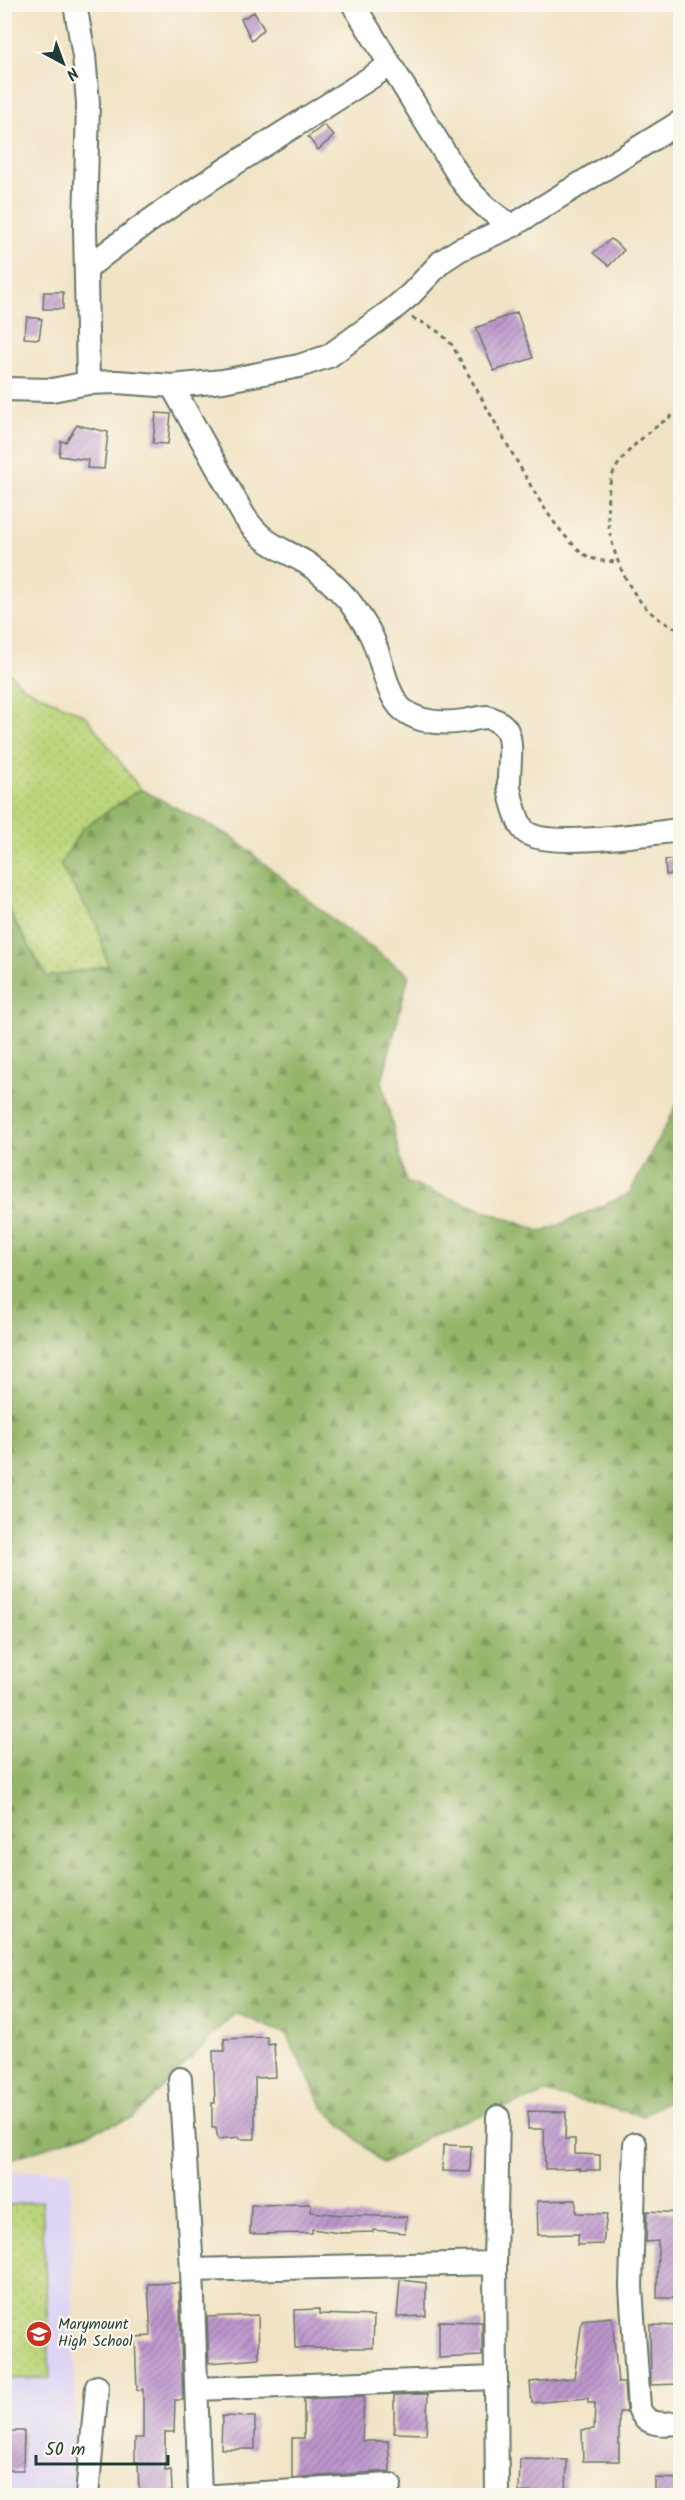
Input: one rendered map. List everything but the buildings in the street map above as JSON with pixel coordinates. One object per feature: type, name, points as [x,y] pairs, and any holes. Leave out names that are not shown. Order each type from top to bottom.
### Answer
[{"type":"street","points":[[75,4],[84,56],[88,103],[86,269],[88,383]]},
{"type":"street","points":[[353,4],[468,189],[490,212],[512,226]]},
{"type":"street","points":[[86,269],[138,227],[199,186],[390,65]]},
{"type":"street","points":[[4,389],[52,390],[88,383],[117,382],[172,386],[265,374],[319,360],[357,338],[411,294],[441,262],[459,250],[512,226],[681,122]]},
{"type":"street","points":[[172,386],[255,532],[267,543],[304,562],[326,577],[361,617],[372,636],[392,696],[398,704],[411,715],[436,722],[452,723],[486,717],[497,721],[506,729],[509,740],[510,789],[518,821],[527,834],[568,840],[681,830]]},
{"type":"street","points":[[180,2079],[192,2270],[200,2496]]},
{"type":"street","points":[[496,2496],[495,2263],[498,2117]]},
{"type":"street","points":[[635,2144],[631,2287],[639,2408],[642,2417],[650,2422],[681,2423]]},
{"type":"street","points":[[192,2270],[495,2263]]},
{"type":"street","points":[[196,2389],[496,2378]]},
{"type":"street","points":[[87,2496],[97,2387]]},
{"type":"street","points":[[215,2496],[390,2485]]},
{"type":"path","points":[[392,310],[430,325],[442,333],[452,345],[552,519],[586,555],[600,561],[619,562]]},
{"type":"path","points":[[681,411],[668,418],[632,448],[614,471],[608,492],[608,517],[619,562],[636,597],[653,615],[671,627],[681,629]]},
{"type":"shaded area","name":"Marymount High School","points":[[70,2170],[78,2495],[5,2495],[4,2172]]},
{"type":"green space","points":[[4,667],[23,687],[86,716],[140,789],[82,829],[60,865],[97,925],[108,965],[47,977],[5,904]]},
{"type":"green space","points":[[140,789],[232,837],[333,920],[409,975],[382,1081],[406,1182],[543,1232],[629,1194],[680,1099],[680,2092],[644,2116],[547,2093],[440,2129],[383,2164],[323,2107],[286,2034],[235,2013],[133,2118],[5,2161],[4,904],[47,977],[108,966],[97,925],[60,865],[82,829]]},
{"type":"green space","points":[[42,2201],[50,2378],[5,2379],[5,2206]]},
{"type":"place","name":"Marymount High School","points":[[39,2334]]}]
